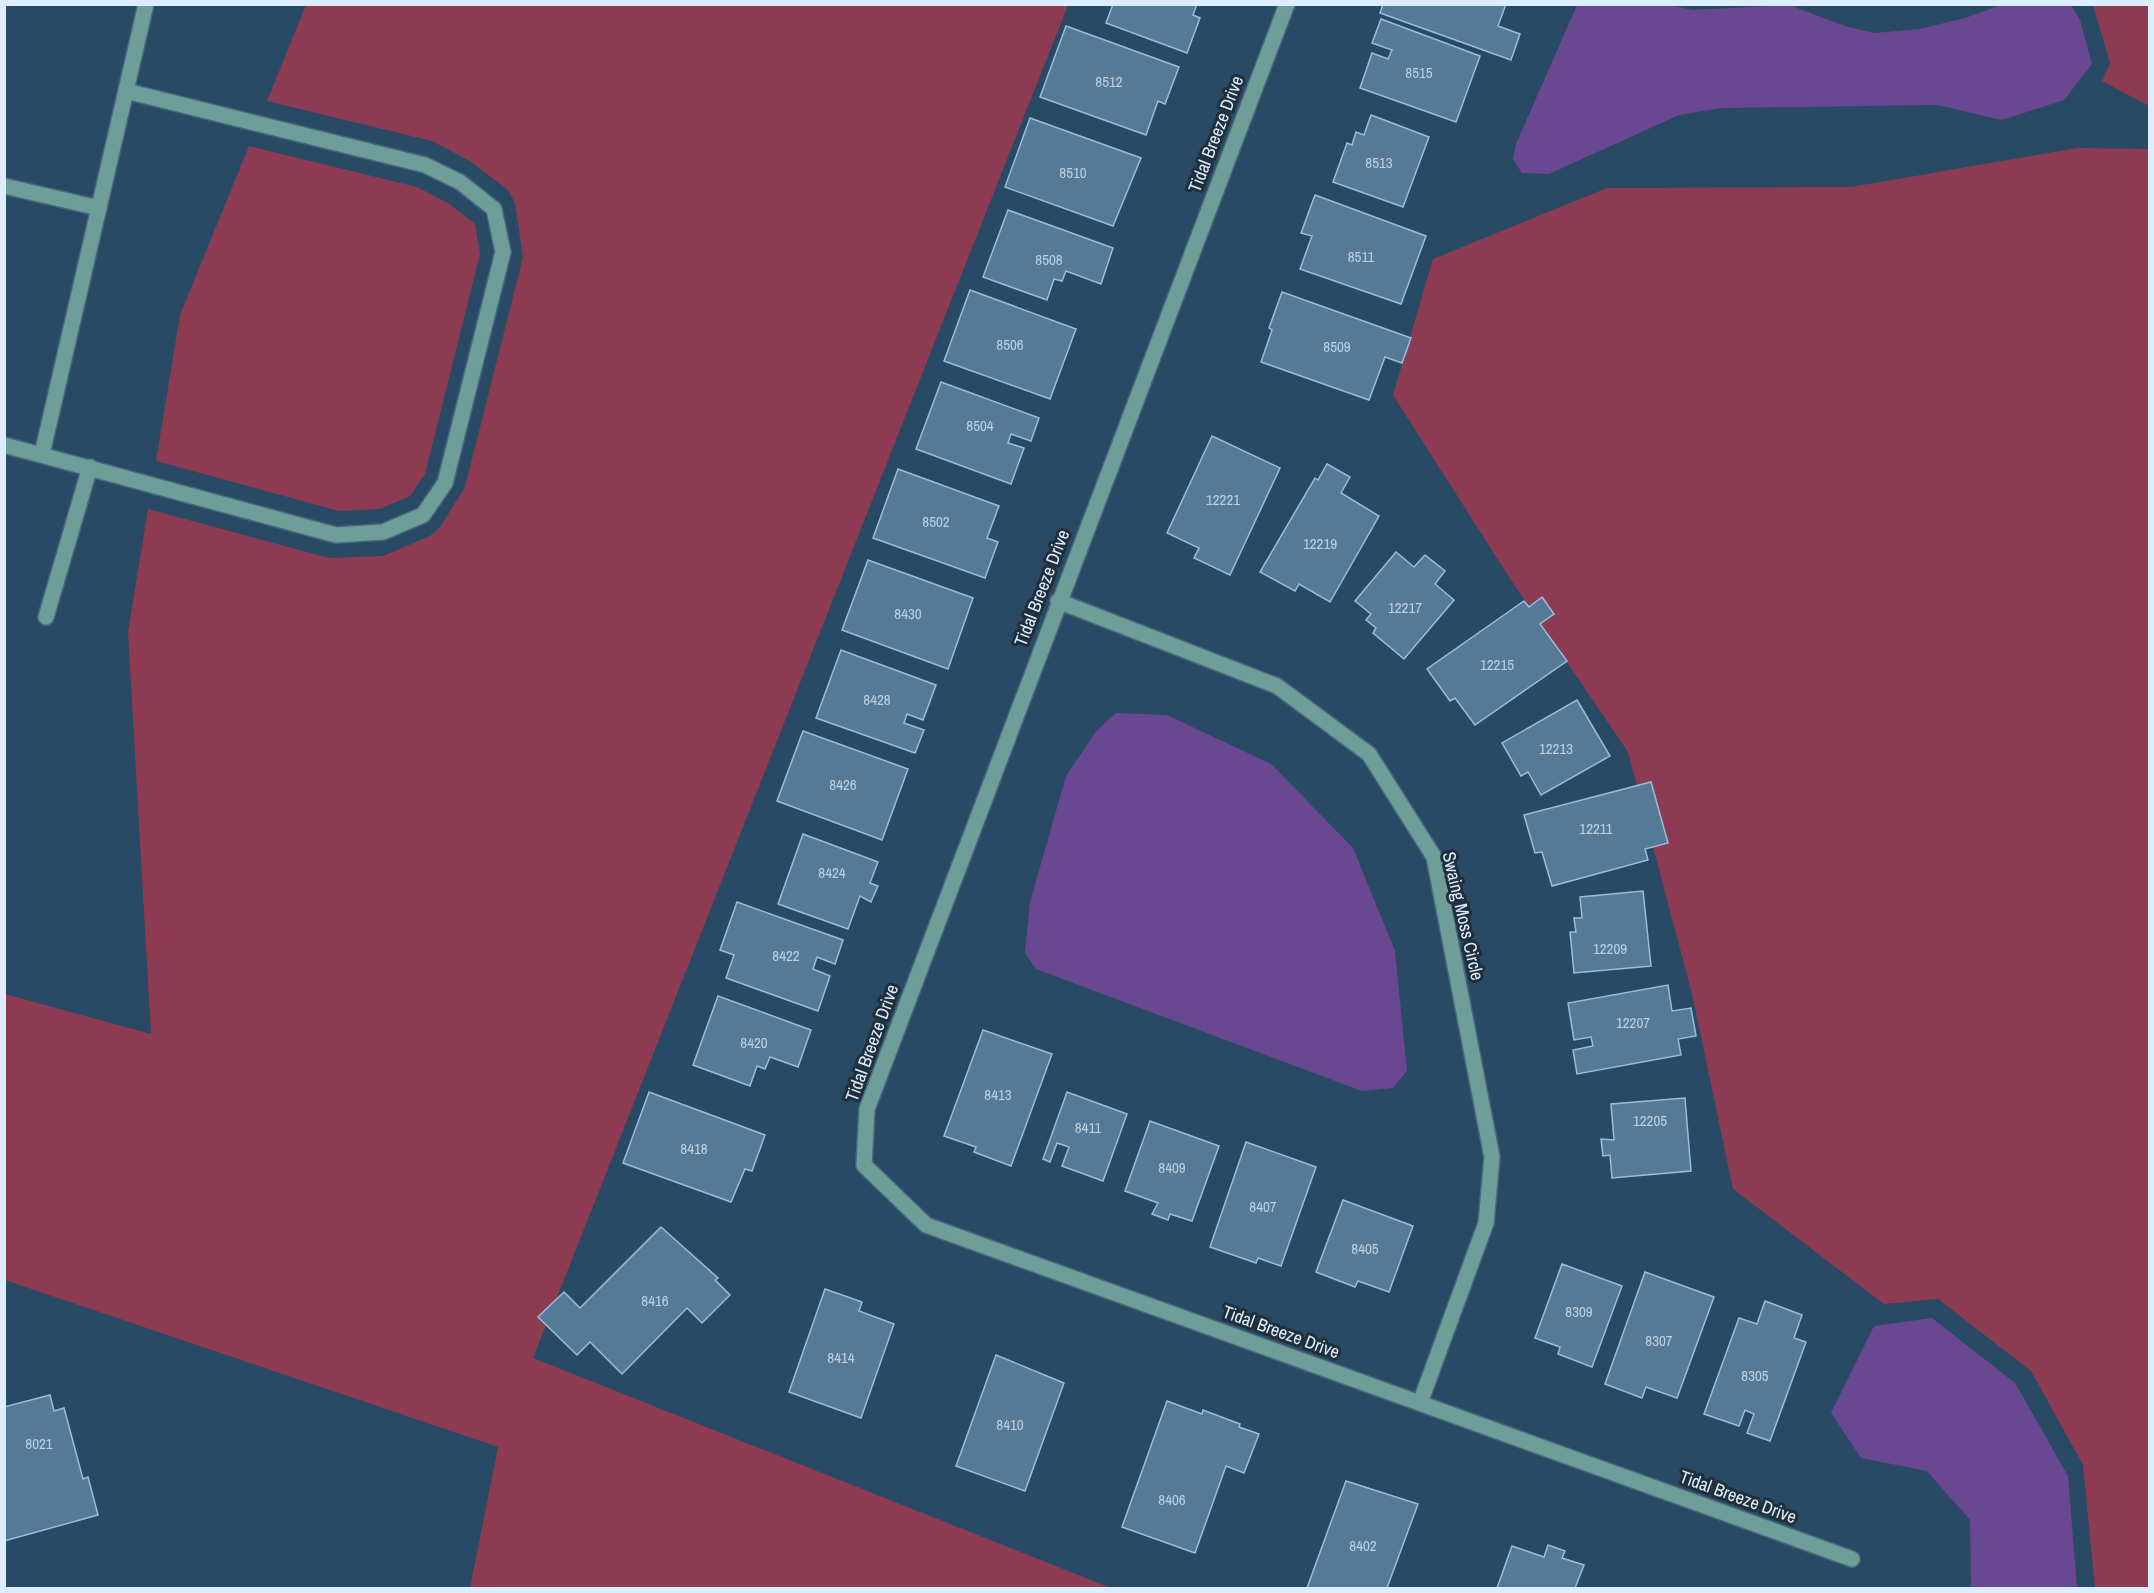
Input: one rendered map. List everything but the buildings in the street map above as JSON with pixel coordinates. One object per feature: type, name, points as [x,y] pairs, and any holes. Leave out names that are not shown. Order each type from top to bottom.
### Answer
[{"type":"street","points":[[42,454],[146,4]]},
{"type":"street","name":"Tidal Breeze Drive","points":[[1287,4],[1058,601],[867,1109],[864,1165],[926,1225],[1852,1559]]},
{"type":"street","points":[[4,445],[336,535],[383,532],[423,515],[445,483],[503,252],[494,209],[460,182],[425,165],[126,91]]},
{"type":"street","points":[[4,186],[99,208]]},
{"type":"street","points":[[46,617],[90,467]]},
{"type":"street","name":"Swaing Moss Circle","points":[[1058,601],[1277,686],[1369,754],[1434,857],[1492,1157],[1486,1223],[1420,1402]]},
{"type":"shaded area","points":[[1666,4],[1692,10],[1789,5],[1845,26],[1874,33],[1920,29],[1965,18],[2001,5],[2071,5],[2080,20],[2092,64],[2064,100],[2002,120],[1937,105],[1721,108],[1679,115],[1549,174],[1522,173],[1513,159],[1516,144],[1577,5]]},
{"type":"shaded area","points":[[306,5],[1068,5],[533,1358],[1111,1588],[470,1588],[498,1447],[5,1280],[5,994],[151,1034],[128,632],[148,509],[329,558],[383,556],[430,536],[440,527],[465,487],[523,257],[515,203],[508,190],[470,161],[432,141],[267,101]]},
{"type":"shaded area","points":[[2093,5],[2149,5],[2149,106],[2102,81],[2110,63]]},
{"type":"shaded area","points":[[249,146],[417,187],[448,203],[475,224],[480,254],[425,474],[410,496],[380,509],[339,511],[156,461],[180,315]]},
{"type":"shaded area","points":[[2077,148],[2149,149],[2149,1588],[2095,1588],[2083,1465],[2031,1371],[1938,1299],[1884,1304],[1733,1189],[1692,994],[1628,752],[1509,577],[1393,395],[1433,259],[1607,188],[1851,187]]},
{"type":"shaded area","points":[[1116,713],[1167,715],[1271,764],[1353,848],[1395,951],[1407,1071],[1393,1088],[1362,1091],[1036,969],[1025,953],[1030,902],[1066,776],[1097,730]]},
{"type":"shaded area","points":[[1932,1318],[2015,1383],[2068,1476],[2077,1588],[1971,1588],[1970,1520],[1927,1471],[1861,1458],[1831,1413],[1874,1326]]}]
